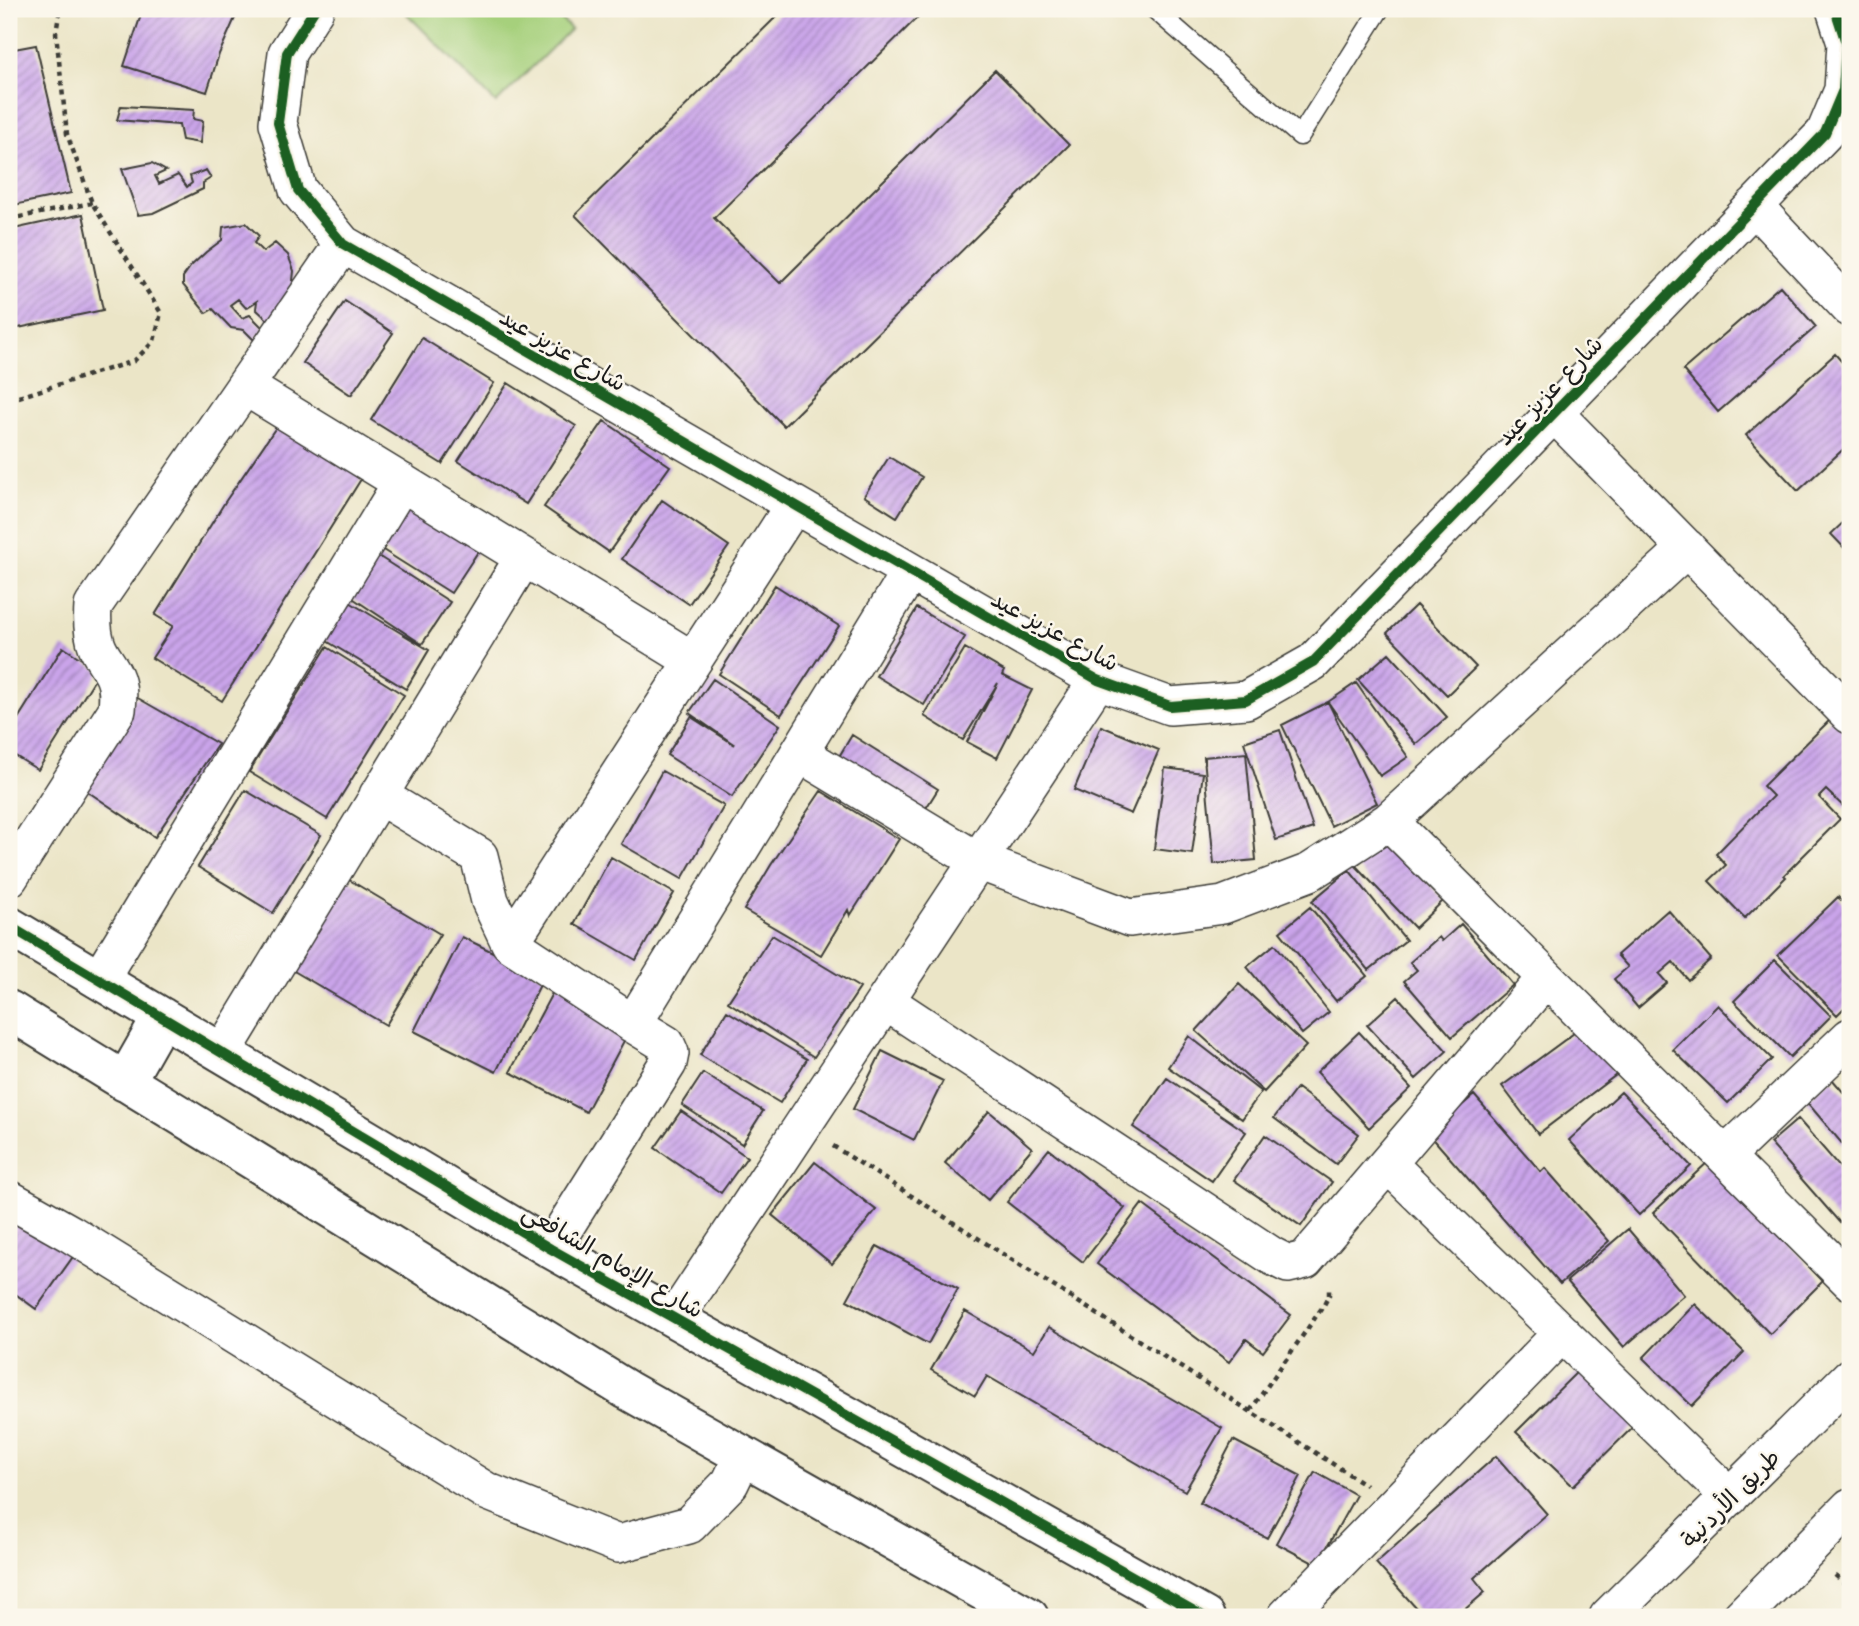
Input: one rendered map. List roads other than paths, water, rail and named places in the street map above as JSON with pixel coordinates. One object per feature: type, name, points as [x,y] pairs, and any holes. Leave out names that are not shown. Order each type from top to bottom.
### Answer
[{"type":"street","name":"شارع عزيز عيد","points":[[315,9],[288,53],[278,123],[298,190],[343,244],[1098,680],[1170,706],[1246,700],[1313,662],[1825,133],[1843,90],[1846,43],[1835,9]]},
{"type":"street","points":[[1754,206],[1850,308]]},
{"type":"street","points":[[9,878],[117,710],[118,692],[114,675],[96,644],[92,625],[93,606],[343,244]]},
{"type":"street","points":[[246,387],[692,660]]},
{"type":"street","points":[[1554,413],[1850,715]]},
{"type":"street","points":[[99,980],[402,482]]},
{"type":"street","points":[[510,943],[794,505]]},
{"type":"street","points":[[799,754],[978,861],[1130,918],[1223,905],[1310,872],[1389,821],[1687,548]]},
{"type":"street","points":[[222,1053],[524,557]]},
{"type":"street","points":[[633,1024],[910,572]]},
{"type":"street","points":[[675,1318],[1098,680]]},
{"type":"street","points":[[378,795],[479,856],[490,901],[510,943],[666,1044],[670,1053],[668,1063],[551,1249]]},
{"type":"street","points":[[1389,821],[1850,1281]]},
{"type":"street","name":"شارع الإمام الشافعى","points":[[9,926],[551,1249],[1205,1617]]},
{"type":"street","points":[[885,1002],[1288,1264],[1306,1260],[1546,978]]},
{"type":"street","points":[[9,1010],[627,1390],[1029,1617]]},
{"type":"street","points":[[125,1082],[162,1017]]},
{"type":"street","points":[[1725,1156],[1850,1037]]},
{"type":"street","points":[[1388,1164],[1730,1497]]},
{"type":"street","points":[[9,1199],[71,1234],[486,1491],[618,1544],[690,1525],[730,1483],[743,1456]]},
{"type":"street","points":[[1286,1617],[1562,1333]]},
{"type":"street","name":"طريق الأردنية","points":[[1608,1617],[1850,1377]]},
{"type":"street","points":[[1741,1617],[1850,1507]]},
{"type":"lane","points":[[1154,9],[1300,136],[1380,9]]}]
